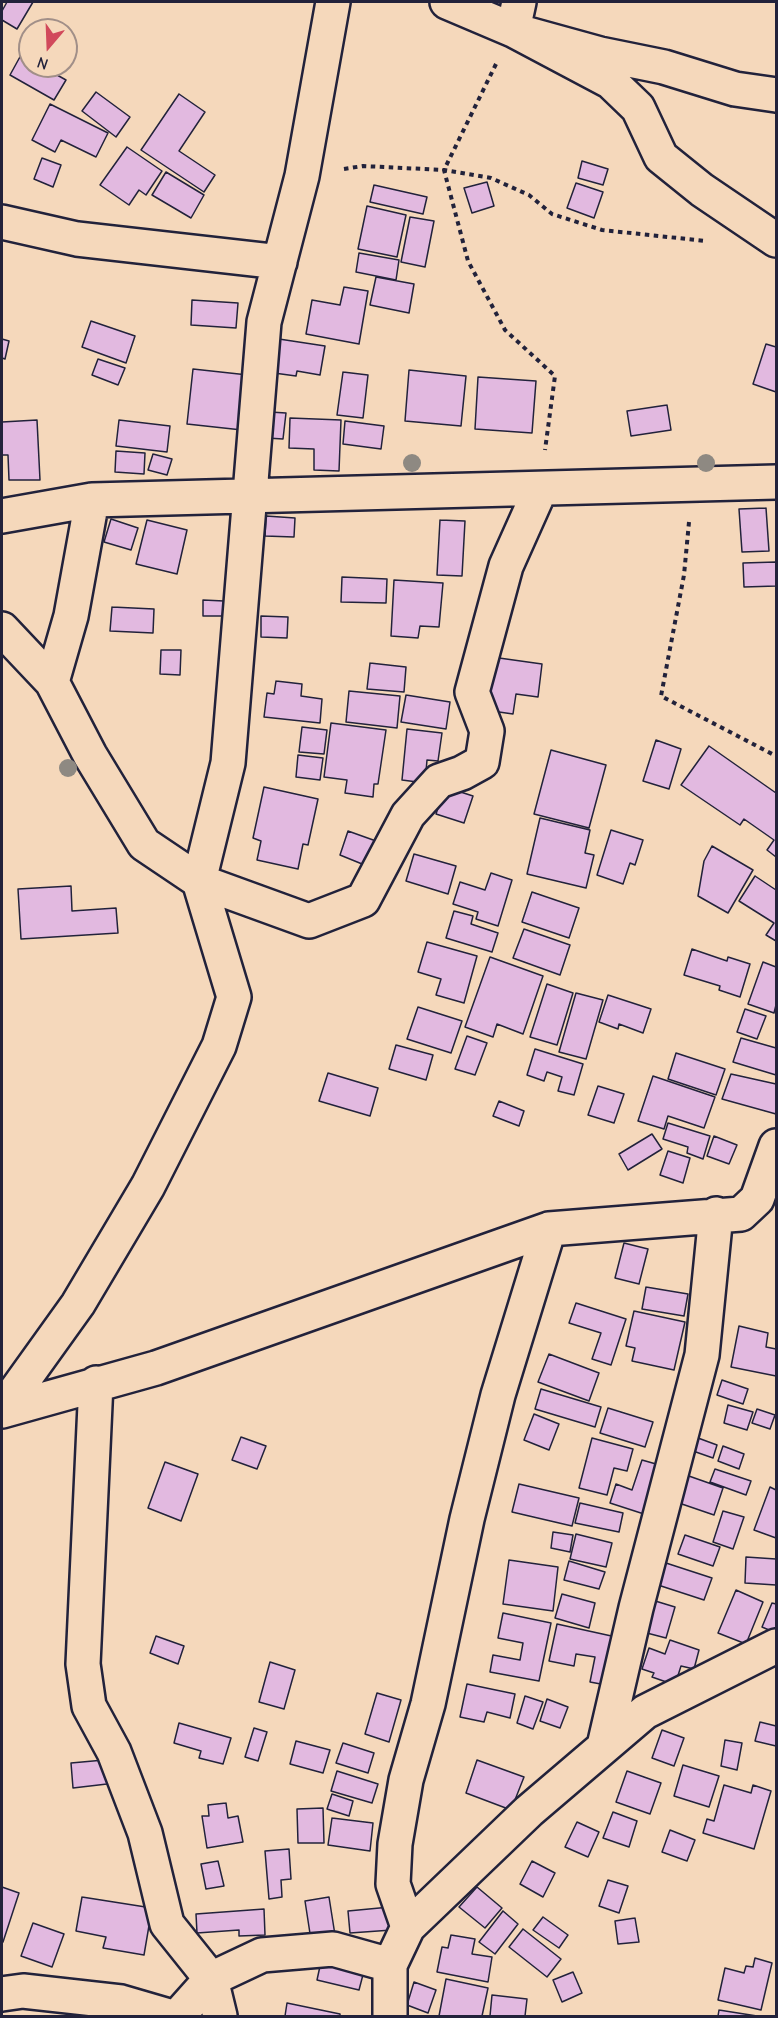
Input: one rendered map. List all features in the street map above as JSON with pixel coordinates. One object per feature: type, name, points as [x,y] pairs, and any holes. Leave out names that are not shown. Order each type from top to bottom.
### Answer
[{"type":"street","points":[[2,1411],[53,1343],[147,1186],[219,1046],[234,997],[200,882],[228,763],[264,322],[302,176],[333,2]]},
{"type":"street","points":[[447,2],[516,16],[600,54],[664,67],[735,89],[777,95]]},
{"type":"street","points":[[516,16],[611,82],[638,108],[661,157],[702,190],[777,240]]},
{"type":"street","points":[[2,222],[77,239],[280,262]]},
{"type":"street","points":[[2,516],[92,500],[249,498],[777,482]]},
{"type":"street","points":[[2,629],[52,682],[90,755],[144,844],[200,882],[309,921],[363,900],[408,815],[439,781],[462,773],[482,762],[487,731],[472,692],[506,566],[540,490]]},
{"type":"street","points":[[52,682],[70,616],[92,500]]},
{"type":"street","points":[[2,1411],[156,1368],[549,1229],[716,1214],[741,1214],[757,1199],[777,1146]]},
{"type":"street","points":[[604,1746],[636,1608],[702,1355],[716,1214]]},
{"type":"street","points":[[408,1927],[393,1884],[395,1844],[406,1780],[428,1704],[467,1519],[498,1395],[549,1229]]},
{"type":"street","points":[[96,1383],[83,1665],[89,1706],[114,1752],[145,1833],[167,1924],[211,1979],[220,2016]]},
{"type":"street","points":[[390,2016],[390,1965],[408,1927],[529,1810],[645,1712],[777,1646]]},
{"type":"street","points":[[178,2016],[211,1979],[262,1955],[333,1949],[390,1965]]},
{"type":"street","points":[[2,1994],[23,1991],[121,2002],[169,2016]]},
{"type":"path","points":[[516,16],[444,170],[468,261],[505,330],[555,376],[540,490]]},
{"type":"path","points":[[302,176],[363,166],[444,170],[491,178],[529,195],[552,214],[602,230],[707,241]]},
{"type":"path","points":[[693,483],[684,575],[661,696],[777,756]]},
{"type":"building","points":[[7,2],[33,2],[24,18],[18,18],[17,29],[2,20],[2,11]]},
{"type":"building","points":[[18,60],[18,78],[62,78],[66,80],[54,100],[10,75]]},
{"type":"building","points":[[96,92],[130,117],[116,137],[82,111]]},
{"type":"building","points":[[179,94],[205,112],[179,151],[215,175],[204,192],[141,150]]},
{"type":"building","points":[[50,104],[108,133],[96,157],[61,140],[55,152],[32,140]]},
{"type":"building","points":[[127,147],[162,171],[146,195],[139,190],[129,205],[100,185]]},
{"type":"building","points":[[42,158],[61,165],[53,187],[34,179]]},
{"type":"building","points":[[582,161],[608,169],[603,185],[578,178]]},
{"type":"building","points":[[166,172],[204,195],[191,218],[152,195]]},
{"type":"building","points":[[487,182],[494,206],[472,213],[464,188]]},
{"type":"building","points":[[576,183],[603,192],[594,218],[567,208]]},
{"type":"building","points":[[374,185],[427,197],[423,214],[370,202]]},
{"type":"building","points":[[367,206],[406,215],[397,257],[358,249]]},
{"type":"building","points":[[410,217],[434,221],[425,267],[401,262]]},
{"type":"building","points":[[359,253],[399,260],[396,280],[356,272]]},
{"type":"building","points":[[376,277],[414,284],[409,313],[370,305]]},
{"type":"building","points":[[344,287],[368,291],[359,344],[306,334],[312,300],[340,305]]},
{"type":"building","points":[[192,300],[238,303],[236,328],[191,325]]},
{"type":"building","points":[[91,321],[135,336],[126,363],[82,347]]},
{"type":"building","points":[[2,339],[9,341],[5,359],[2,358]]},
{"type":"building","points":[[279,339],[325,346],[320,375],[297,371],[296,376],[274,373]]},
{"type":"building","points":[[766,344],[776,347],[776,392],[753,384]]},
{"type":"building","points":[[98,359],[125,368],[118,385],[92,375]]},
{"type":"building","points":[[193,369],[248,375],[242,430],[187,424]]},
{"type":"building","points":[[409,370],[466,376],[461,426],[405,421]]},
{"type":"building","points":[[343,372],[368,375],[363,418],[337,415]]},
{"type":"building","points":[[478,377],[536,381],[532,433],[475,429]]},
{"type":"building","points":[[667,405],[671,430],[631,436],[627,411]]},
{"type":"building","points":[[270,412],[286,413],[283,439],[267,438]]},
{"type":"building","points":[[290,418],[341,420],[339,471],[314,470],[314,449],[289,448]]},
{"type":"building","points":[[37,420],[40,480],[9,480],[8,455],[2,455],[2,422]]},
{"type":"building","points":[[119,420],[170,426],[167,452],[116,446]]},
{"type":"building","points":[[345,421],[384,426],[381,449],[343,444]]},
{"type":"building","points":[[116,451],[145,453],[144,474],[115,472]]},
{"type":"building","points":[[153,454],[172,459],[167,475],[148,470]]},
{"type":"building","points":[[766,508],[769,551],[742,552],[739,509]]},
{"type":"building","points":[[266,516],[295,518],[294,537],[265,536]]},
{"type":"building","points":[[111,519],[138,528],[131,550],[104,542]]},
{"type":"building","points":[[147,520],[187,530],[177,574],[136,564]]},
{"type":"building","points":[[440,520],[465,521],[462,576],[437,575]]},
{"type":"building","points":[[776,562],[776,586],[744,587],[743,563]]},
{"type":"building","points":[[342,577],[387,579],[386,603],[341,602]]},
{"type":"building","points":[[394,580],[443,583],[439,627],[420,626],[418,638],[391,636]]},
{"type":"building","points":[[203,600],[224,601],[224,616],[203,616]]},
{"type":"building","points":[[112,607],[154,609],[153,633],[110,631]]},
{"type":"building","points":[[261,616],[288,617],[287,638],[261,637]]},
{"type":"building","points":[[161,650],[181,650],[180,675],[160,674]]},
{"type":"building","points":[[492,657],[542,664],[538,697],[516,694],[513,714],[485,710]]},
{"type":"building","points":[[370,663],[406,667],[404,692],[367,689]]},
{"type":"building","points":[[276,681],[302,684],[301,696],[322,699],[320,723],[264,717],[267,693],[274,694]]},
{"type":"building","points":[[349,691],[400,696],[397,728],[346,722]]},
{"type":"building","points":[[406,695],[450,702],[446,729],[401,722]]},
{"type":"building","points":[[331,723],[386,730],[378,784],[374,784],[373,797],[345,793],[347,780],[324,777]]},
{"type":"building","points":[[302,727],[327,730],[324,754],[299,752]]},
{"type":"building","points":[[407,729],[442,733],[438,761],[427,760],[425,783],[402,780]]},
{"type":"building","points":[[656,740],[681,749],[669,789],[643,781]]},
{"type":"building","points":[[709,746],[776,793],[776,857],[767,850],[774,840],[744,819],[740,825],[681,785]]},
{"type":"building","points":[[551,750],[606,765],[589,828],[534,814]]},
{"type":"building","points":[[298,755],[323,758],[320,780],[296,777]]},
{"type":"building","points":[[264,787],[318,799],[308,845],[303,844],[298,869],[257,860],[261,841],[253,838]]},
{"type":"building","points":[[445,787],[473,796],[464,823],[436,814]]},
{"type":"building","points":[[540,818],[590,830],[585,853],[594,855],[586,888],[527,874]]},
{"type":"building","points":[[611,830],[643,840],[635,865],[630,863],[623,884],[597,875]]},
{"type":"building","points":[[348,831],[376,841],[367,866],[340,855]]},
{"type":"building","points":[[712,846],[753,870],[728,913],[698,896],[704,861]]},
{"type":"building","points":[[414,854],[456,866],[448,894],[406,881]]},
{"type":"building","points":[[491,873],[512,880],[498,926],[476,919],[478,912],[453,904],[460,882],[485,890]]},
{"type":"building","points":[[755,876],[776,890],[776,941],[766,935],[774,923],[739,901]]},
{"type":"building","points":[[71,886],[72,911],[116,908],[118,933],[21,939],[18,889]]},
{"type":"building","points":[[532,892],[579,908],[569,938],[522,922]]},
{"type":"building","points":[[454,911],[473,916],[471,924],[498,933],[492,952],[446,938]]},
{"type":"building","points":[[524,929],[570,945],[560,975],[513,958]]},
{"type":"building","points":[[427,942],[477,956],[464,1003],[436,995],[441,979],[418,972]]},
{"type":"building","points":[[692,949],[727,961],[728,957],[750,964],[740,997],[719,990],[720,986],[684,975]]},
{"type":"building","points":[[490,957],[543,976],[523,1034],[497,1024],[493,1037],[465,1027]]},
{"type":"building","points":[[763,962],[776,967],[774,1013],[748,1004]]},
{"type":"building","points":[[547,984],[573,993],[557,1045],[530,1037]]},
{"type":"building","points":[[576,993],[603,1000],[586,1059],[559,1052]]},
{"type":"building","points":[[608,995],[651,1009],[643,1033],[619,1024],[618,1029],[599,1022]]},
{"type":"building","points":[[418,1007],[462,1021],[451,1053],[407,1039]]},
{"type":"building","points":[[745,1009],[766,1016],[757,1039],[737,1032]]},
{"type":"building","points":[[467,1036],[487,1043],[475,1075],[455,1069]]},
{"type":"building","points":[[741,1038],[776,1048],[776,1075],[733,1062]]},
{"type":"building","points":[[396,1045],[433,1055],[426,1080],[389,1069]]},
{"type":"building","points":[[535,1049],[583,1064],[574,1095],[558,1091],[562,1077],[547,1072],[544,1081],[527,1075]]},
{"type":"building","points":[[676,1053],[725,1069],[716,1095],[668,1079]]},
{"type":"building","points":[[328,1073],[378,1088],[370,1116],[319,1101]]},
{"type":"building","points":[[731,1074],[776,1084],[776,1114],[722,1099]]},
{"type":"building","points":[[653,1076],[715,1097],[704,1128],[668,1116],[664,1129],[638,1121]]},
{"type":"building","points":[[598,1086],[624,1094],[614,1123],[588,1115]]},
{"type":"building","points":[[499,1101],[524,1111],[519,1126],[493,1116]]},
{"type":"building","points":[[668,1123],[710,1136],[703,1159],[687,1153],[688,1147],[663,1139]]},
{"type":"building","points":[[652,1134],[662,1149],[628,1170],[619,1154]]},
{"type":"building","points":[[714,1136],[737,1145],[729,1164],[707,1156]]},
{"type":"building","points":[[668,1151],[690,1158],[683,1183],[660,1175]]},
{"type":"building","points":[[624,1243],[648,1249],[639,1284],[615,1278]]},
{"type":"building","points":[[646,1287],[688,1294],[684,1316],[642,1309]]},
{"type":"building","points":[[576,1303],[626,1319],[611,1365],[592,1359],[601,1333],[569,1323]]},
{"type":"building","points":[[634,1311],[685,1322],[674,1370],[632,1361],[635,1348],[626,1346]]},
{"type":"building","points":[[739,1326],[768,1333],[766,1347],[776,1349],[776,1376],[731,1367]]},
{"type":"building","points":[[549,1354],[599,1373],[589,1401],[538,1382]]},
{"type":"building","points":[[722,1380],[748,1389],[743,1404],[717,1395]]},
{"type":"building","points":[[541,1389],[601,1407],[595,1427],[535,1409]]},
{"type":"building","points":[[728,1405],[753,1412],[747,1430],[724,1423]]},
{"type":"building","points":[[608,1408],[653,1422],[645,1447],[600,1433]]},
{"type":"building","points":[[757,1409],[775,1415],[770,1429],[752,1423]]},
{"type":"building","points":[[534,1414],[559,1424],[549,1450],[524,1440]]},
{"type":"building","points":[[241,1437],[266,1446],[257,1469],[232,1460]]},
{"type":"building","points":[[592,1438],[633,1449],[627,1471],[614,1468],[607,1495],[579,1488]]},
{"type":"building","points":[[698,1438],[717,1445],[713,1458],[693,1451]]},
{"type":"building","points":[[723,1446],[744,1454],[739,1469],[718,1461]]},
{"type":"building","points":[[642,1460],[663,1466],[647,1515],[610,1503],[616,1484],[632,1490]]},
{"type":"building","points":[[165,1462],[198,1474],[181,1521],[148,1508]]},
{"type":"building","points":[[715,1469],[751,1481],[746,1495],[710,1482]]},
{"type":"building","points":[[686,1475],[723,1488],[714,1515],[676,1502]]},
{"type":"building","points":[[519,1484],[579,1498],[572,1526],[512,1512]]},
{"type":"building","points":[[770,1487],[776,1490],[776,1538],[754,1530]]},
{"type":"building","points":[[580,1503],[623,1513],[619,1532],[575,1523]]},
{"type":"building","points":[[723,1511],[744,1517],[733,1549],[713,1542]]},
{"type":"building","points":[[553,1532],[573,1535],[570,1552],[551,1548]]},
{"type":"building","points":[[576,1534],[612,1543],[606,1567],[570,1559]]},
{"type":"building","points":[[685,1535],[720,1547],[713,1566],[678,1554]]},
{"type":"building","points":[[746,1557],[776,1559],[776,1585],[745,1583]]},
{"type":"building","points":[[509,1560],[558,1567],[553,1611],[503,1604]]},
{"type":"building","points":[[569,1561],[605,1572],[599,1589],[564,1580]]},
{"type":"building","points":[[666,1563],[712,1578],[704,1600],[658,1585]]},
{"type":"building","points":[[736,1590],[763,1602],[746,1644],[718,1633]]},
{"type":"building","points":[[562,1594],[595,1603],[589,1628],[555,1618]]},
{"type":"building","points":[[652,1600],[675,1607],[666,1638],[643,1632]]},
{"type":"building","points":[[772,1603],[776,1604],[776,1633],[762,1627]]},
{"type":"building","points":[[503,1613],[551,1623],[539,1681],[490,1672],[493,1655],[520,1660],[523,1643],[498,1638]]},
{"type":"building","points":[[557,1624],[616,1637],[606,1685],[590,1682],[595,1657],[576,1654],[574,1666],[549,1661]]},
{"type":"building","points":[[156,1636],[184,1646],[178,1664],[150,1653]]},
{"type":"building","points":[[670,1640],[699,1650],[694,1669],[681,1666],[675,1685],[652,1677],[654,1673],[642,1669],[649,1648],[665,1654]]},
{"type":"building","points":[[270,1662],[295,1670],[284,1709],[259,1702]]},
{"type":"building","points":[[467,1684],[515,1694],[510,1718],[487,1712],[484,1722],[460,1717]]},
{"type":"building","points":[[377,1693],[401,1700],[389,1742],[365,1734]]},
{"type":"building","points":[[525,1696],[543,1702],[533,1729],[517,1723]]},
{"type":"building","points":[[547,1699],[568,1707],[560,1728],[540,1721]]},
{"type":"building","points":[[760,1722],[776,1726],[776,1746],[755,1741]]},
{"type":"building","points":[[179,1723],[231,1738],[223,1764],[199,1758],[201,1751],[174,1743]]},
{"type":"building","points":[[254,1728],[267,1732],[258,1761],[245,1757]]},
{"type":"building","points":[[662,1730],[684,1738],[674,1766],[652,1758]]},
{"type":"building","points":[[725,1740],[742,1743],[737,1770],[721,1766]]},
{"type":"building","points":[[296,1741],[330,1750],[323,1773],[290,1764]]},
{"type":"building","points":[[343,1743],[374,1753],[368,1773],[336,1763]]},
{"type":"building","points":[[104,1760],[107,1784],[73,1788],[71,1763]]},
{"type":"building","points":[[477,1760],[524,1777],[511,1810],[466,1793]]},
{"type":"building","points":[[683,1765],[719,1776],[709,1807],[674,1796]]},
{"type":"building","points":[[337,1771],[378,1784],[372,1803],[331,1791]]},
{"type":"building","points":[[627,1771],[661,1783],[650,1814],[616,1802]]},
{"type":"building","points":[[724,1785],[751,1793],[753,1785],[771,1791],[754,1849],[703,1833],[707,1819],[714,1821]]},
{"type":"building","points":[[332,1794],[353,1801],[349,1816],[327,1809]]},
{"type":"building","points":[[226,1803],[228,1818],[238,1816],[243,1842],[207,1848],[202,1816],[209,1816],[208,1805]]},
{"type":"building","points":[[323,1808],[324,1843],[298,1843],[297,1809]]},
{"type":"building","points":[[613,1812],[637,1821],[629,1847],[603,1838]]},
{"type":"building","points":[[332,1818],[373,1823],[370,1851],[328,1845]]},
{"type":"building","points":[[577,1822],[599,1832],[588,1857],[565,1847]]},
{"type":"building","points":[[670,1830],[695,1840],[687,1861],[662,1852]]},
{"type":"building","points":[[289,1849],[291,1879],[281,1880],[282,1897],[269,1899],[265,1851]]},
{"type":"building","points":[[218,1861],[224,1886],[206,1889],[201,1864]]},
{"type":"building","points":[[532,1861],[555,1873],[543,1897],[520,1884]]},
{"type":"building","points":[[608,1880],[628,1886],[619,1913],[599,1906]]},
{"type":"building","points":[[2,1887],[19,1893],[3,1942],[2,1942]]},
{"type":"building","points":[[477,1887],[502,1908],[485,1928],[459,1907]]},
{"type":"building","points":[[82,1897],[152,1908],[144,1955],[103,1948],[106,1937],[76,1931]]},
{"type":"building","points":[[329,1897],[335,1935],[311,1940],[305,1901]]},
{"type":"building","points":[[390,1907],[392,1930],[350,1933],[348,1911]]},
{"type":"building","points":[[264,1909],[265,1935],[239,1936],[239,1930],[197,1933],[196,1914]]},
{"type":"building","points":[[503,1911],[518,1924],[495,1954],[479,1942]]},
{"type":"building","points":[[543,1917],[568,1935],[559,1948],[533,1930]]},
{"type":"building","points":[[635,1918],[639,1942],[618,1944],[615,1921]]},
{"type":"building","points":[[33,1923],[64,1934],[52,1967],[21,1956]]},
{"type":"building","points":[[523,1929],[561,1959],[547,1977],[509,1947]]},
{"type":"building","points":[[451,1935],[475,1939],[472,1954],[492,1957],[488,1982],[437,1972],[442,1947],[448,1948]]},
{"type":"building","points":[[322,1957],[365,1967],[359,1990],[317,1980]]},
{"type":"building","points":[[755,1958],[772,1963],[761,2010],[718,2000],[725,1968],[744,1973],[746,1966],[753,1967]]},
{"type":"building","points":[[573,1972],[582,1993],[562,2002],[553,1980]]},
{"type":"building","points":[[446,1979],[488,1988],[482,2016],[439,2016]]},
{"type":"building","points":[[414,1982],[436,1990],[428,2013],[407,2005]]},
{"type":"building","points":[[492,1995],[527,1999],[525,2016],[490,2016]]},
{"type":"building","points":[[287,2003],[340,2014],[340,2016],[285,2016]]},
{"type":"building","points":[[719,2010],[757,2016],[718,2016]]}]
